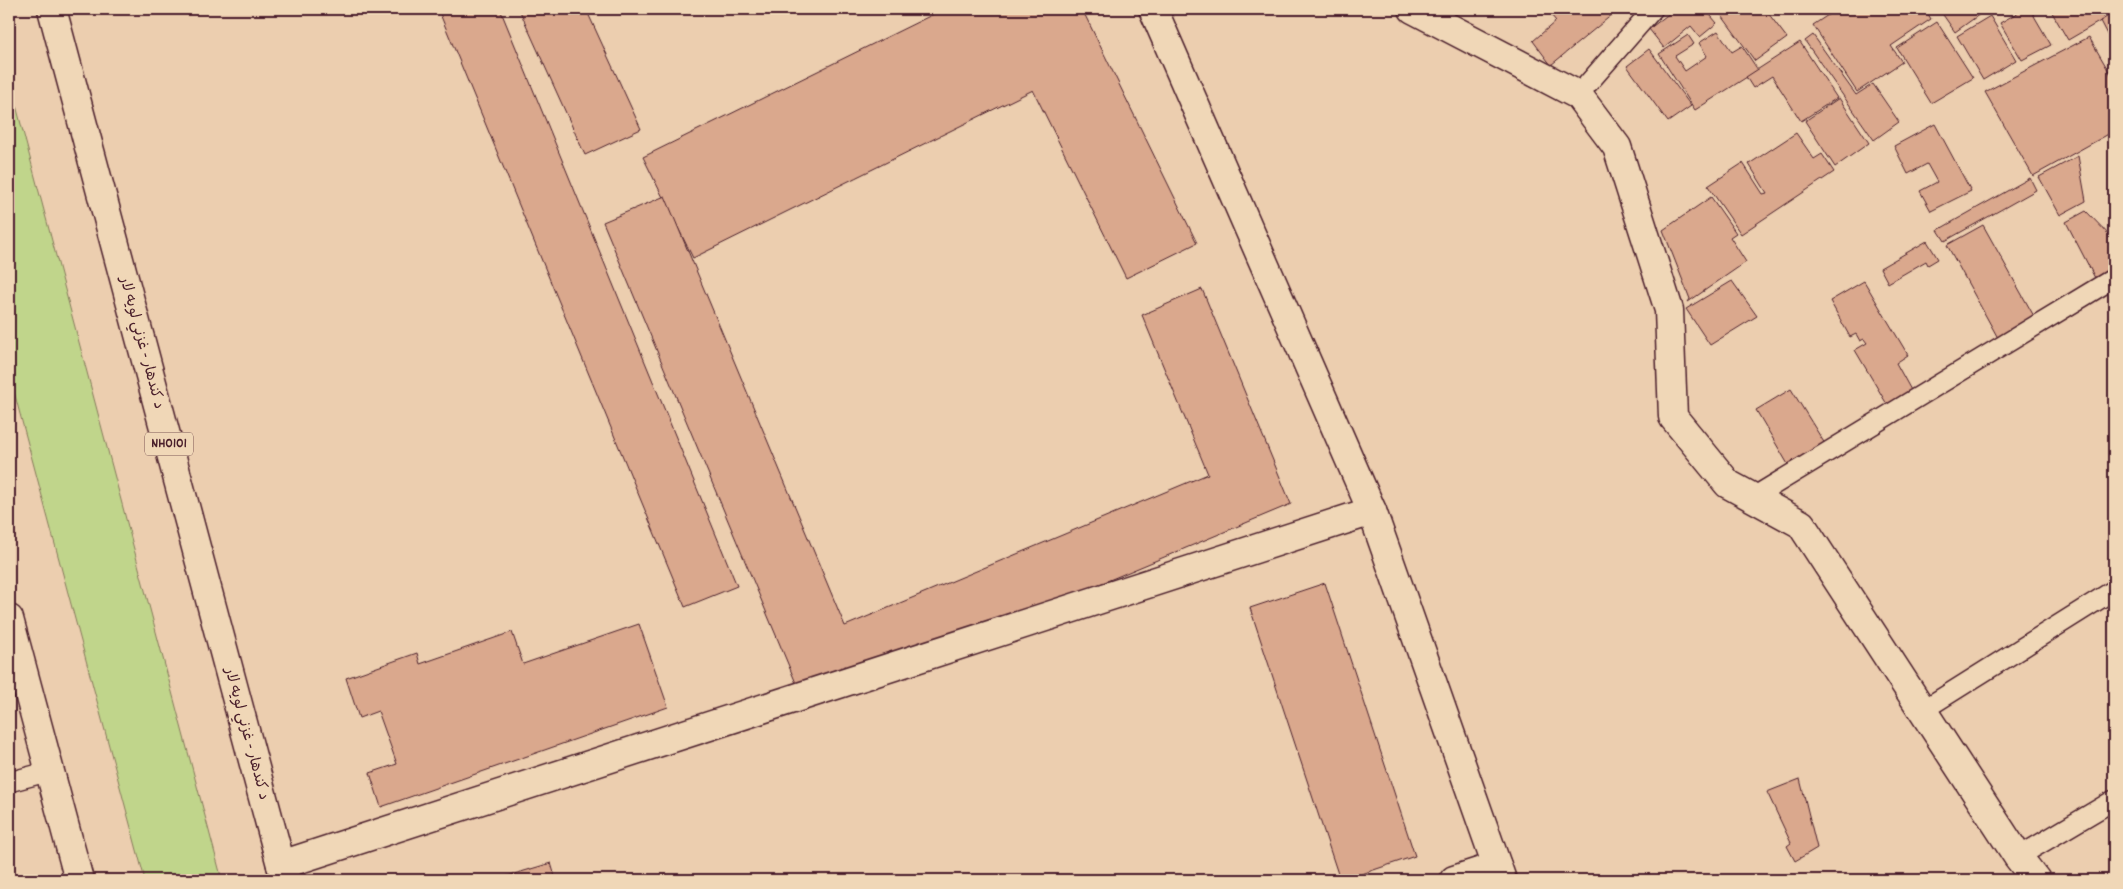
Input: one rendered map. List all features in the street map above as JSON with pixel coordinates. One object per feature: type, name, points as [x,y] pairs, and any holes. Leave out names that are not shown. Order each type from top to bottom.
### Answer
[{"type":"main road","name":"د کندهار - غزني لويه لار","points":[[52,9],[283,872]]},
{"type":"main road","points":[[1153,9],[1372,511],[1499,873],[1454,880]]},
{"type":"main road","points":[[1413,9],[1578,95],[1617,147],[1669,310],[1673,416],[1728,484],[1800,524],[2018,857],[2036,880]]},
{"type":"main road","points":[[283,872],[1372,511]]},
{"type":"main road","points":[[9,618],[79,880]]},
{"type":"lane","points":[[1578,95],[1653,9]]},
{"type":"lane","points":[[1752,498],[2114,278]]},
{"type":"lane","points":[[1922,710],[2114,590]]},
{"type":"lane","points":[[9,782],[50,771]]},
{"type":"lane","points":[[2018,857],[2114,800]]},
{"type":"green space","points":[[9,79],[222,880],[145,880],[9,373]]},
{"type":"building","points":[[438,9],[500,9],[737,586],[685,607]]},
{"type":"building","points":[[519,9],[586,9],[641,129],[585,155]]},
{"type":"building","points":[[944,9],[1082,9],[1197,243],[1126,278],[1033,90],[693,258],[643,157]]},
{"type":"building","points":[[1546,9],[1619,9],[1551,65],[1533,41],[1556,21]]},
{"type":"building","points":[[1675,9],[1705,9],[1717,23],[1700,37],[1691,26],[1664,48],[1649,29]]},
{"type":"building","points":[[1717,9],[1765,9],[1787,38],[1755,61]]},
{"type":"building","points":[[1837,9],[1925,9],[1931,19],[1891,46],[1902,62],[1857,92],[1813,25]]},
{"type":"building","points":[[1939,9],[1987,9],[1955,32]]},
{"type":"building","points":[[2024,9],[2030,9],[2051,45],[2022,60],[2000,23]]},
{"type":"building","points":[[2050,9],[2098,9],[2104,19],[2068,40]]},
{"type":"building","points":[[2101,9],[2113,9],[2114,12],[2106,17]]},
{"type":"building","points":[[2114,13],[2114,48],[2100,21]]},
{"type":"building","points":[[1990,16],[2016,60],[1983,80],[1957,36]]},
{"type":"building","points":[[1937,22],[1973,78],[1931,103],[1897,48]]},
{"type":"building","points":[[1718,31],[1732,52],[1742,46],[1758,70],[1695,110],[1659,54],[1688,35],[1694,44],[1675,56],[1685,71],[1707,56],[1699,43]]},
{"type":"building","points":[[1813,35],[1856,95],[1873,84],[1899,122],[1874,140],[1805,41]]},
{"type":"building","points":[[2089,37],[2114,80],[2114,131],[2033,176],[1985,92]]},
{"type":"building","points":[[1800,42],[1837,98],[1801,121],[1772,76],[1753,88],[1746,77]]},
{"type":"building","points":[[1649,49],[1691,106],[1668,122],[1627,66]]},
{"type":"building","points":[[1839,98],[1869,143],[1835,167],[1805,121]]},
{"type":"building","points":[[1935,124],[1971,191],[1931,211],[1920,191],[1937,182],[1927,164],[1908,174],[1894,146]]},
{"type":"building","points":[[1796,133],[1814,159],[1822,154],[1834,172],[1741,234],[1708,186],[1743,163],[1763,194],[1767,193],[1749,164]]},
{"type":"building","points":[[2078,156],[2086,201],[2060,215],[2039,177]]},
{"type":"building","points":[[2030,178],[2036,190],[1945,241],[1938,230]]},
{"type":"building","points":[[665,196],[845,626],[1208,474],[1142,315],[1202,289],[1291,504],[806,707],[603,222]]},
{"type":"building","points":[[1711,197],[1736,233],[1730,237],[1746,262],[1688,302],[1690,299],[1663,230]]},
{"type":"building","points":[[2086,211],[2114,240],[2114,270],[2096,280],[2066,222]]},
{"type":"building","points":[[1983,225],[2035,318],[1998,338],[1947,245]]},
{"type":"building","points":[[1927,241],[1938,259],[1928,265],[1926,261],[1888,283],[1880,268]]},
{"type":"building","points":[[1732,281],[1757,316],[1710,345],[1686,309]]},
{"type":"building","points":[[1864,281],[1908,355],[1896,363],[1912,392],[1888,406],[1855,350],[1867,343],[1864,339],[1860,341],[1856,334],[1850,337],[1830,301]]},
{"type":"building","points":[[1791,389],[1825,444],[1789,466],[1756,410]]},
{"type":"building","points":[[1325,583],[1415,856],[1344,880],[1340,880],[1250,608]]},
{"type":"building","points":[[639,624],[668,707],[381,807],[370,773],[397,764],[378,711],[359,718],[346,678],[417,653],[420,664],[512,632],[523,664]]},
{"type":"building","points":[[1800,779],[1817,848],[1795,861],[1787,846],[1791,843],[1767,792]]},
{"type":"building","points":[[551,863],[556,880],[494,880]]}]
